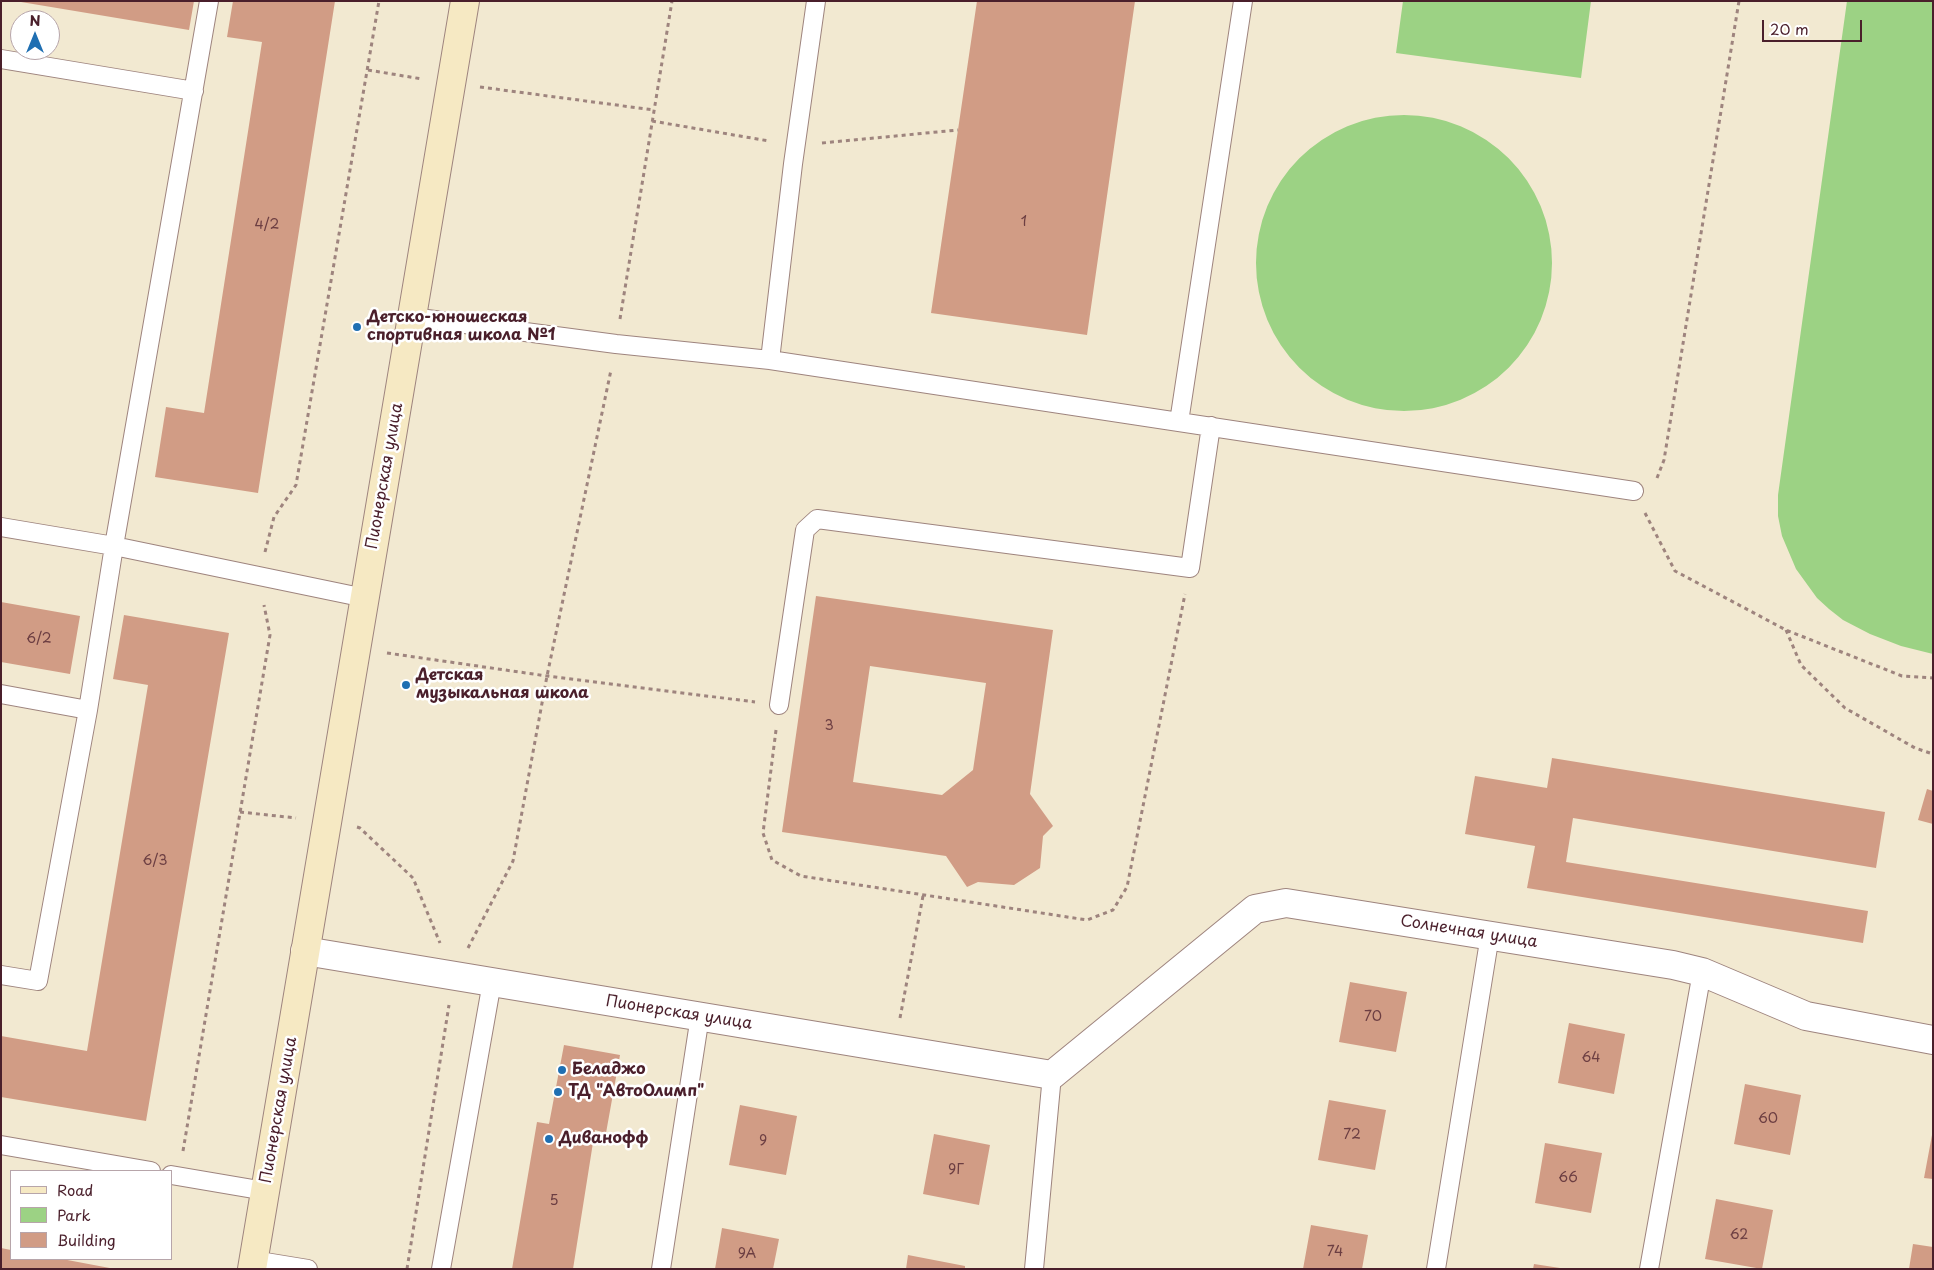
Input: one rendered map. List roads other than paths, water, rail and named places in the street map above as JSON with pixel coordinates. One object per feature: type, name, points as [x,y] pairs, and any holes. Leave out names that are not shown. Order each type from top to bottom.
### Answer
[{"type":"main road","name":"Пионерская улица","points":[[252,1265],[465,1]]},
{"type":"street","name":"Солнечная улица","points":[[1052,1075],[1255,909],[1286,903],[1674,965],[1702,972],[1806,1016],[1933,1040]]},
{"type":"street","name":"Пионерская улица","points":[[305,951],[1052,1075]]},
{"type":"lane","points":[[1,975],[38,981],[88,710],[114,546],[210,1]]},
{"type":"lane","points":[[770,360],[793,164],[816,1]]},
{"type":"lane","points":[[1179,422],[1243,1]]},
{"type":"lane","points":[[1,59],[194,91]]},
{"type":"lane","points":[[412,317],[616,344],[770,360],[1634,491]]},
{"type":"lane","points":[[779,705],[805,530],[816,519],[1190,568],[1211,426]]},
{"type":"lane","points":[[1,527],[114,546],[365,598]]},
{"type":"lane","points":[[1,694],[88,710]]},
{"type":"lane","points":[[1436,1269],[1490,935]]},
{"type":"lane","points":[[1649,1269],[1702,972]]},
{"type":"lane","points":[[441,1269],[492,982]]},
{"type":"lane","points":[[660,1269],[700,1016]]},
{"type":"lane","points":[[1034,1269],[1052,1075]]},
{"type":"lane","points":[[1,1146],[145,1170]]},
{"type":"lane","points":[[175,1175],[265,1191]]},
{"type":"lane","points":[[252,1265],[308,1269]]},
{"type":"place","name":"Детско-юношеская спортивная школа №1","points":[[357,327]]},
{"type":"place","name":"Детская музыкальная школа","points":[[406,685]]},
{"type":"place","name":"Беладжо","points":[[562,1070]]},
{"type":"place","name":"ТД \"АвтоОлимп\"","points":[[558,1092]]},
{"type":"place","name":"Диванофф","points":[[549,1139]]}]
